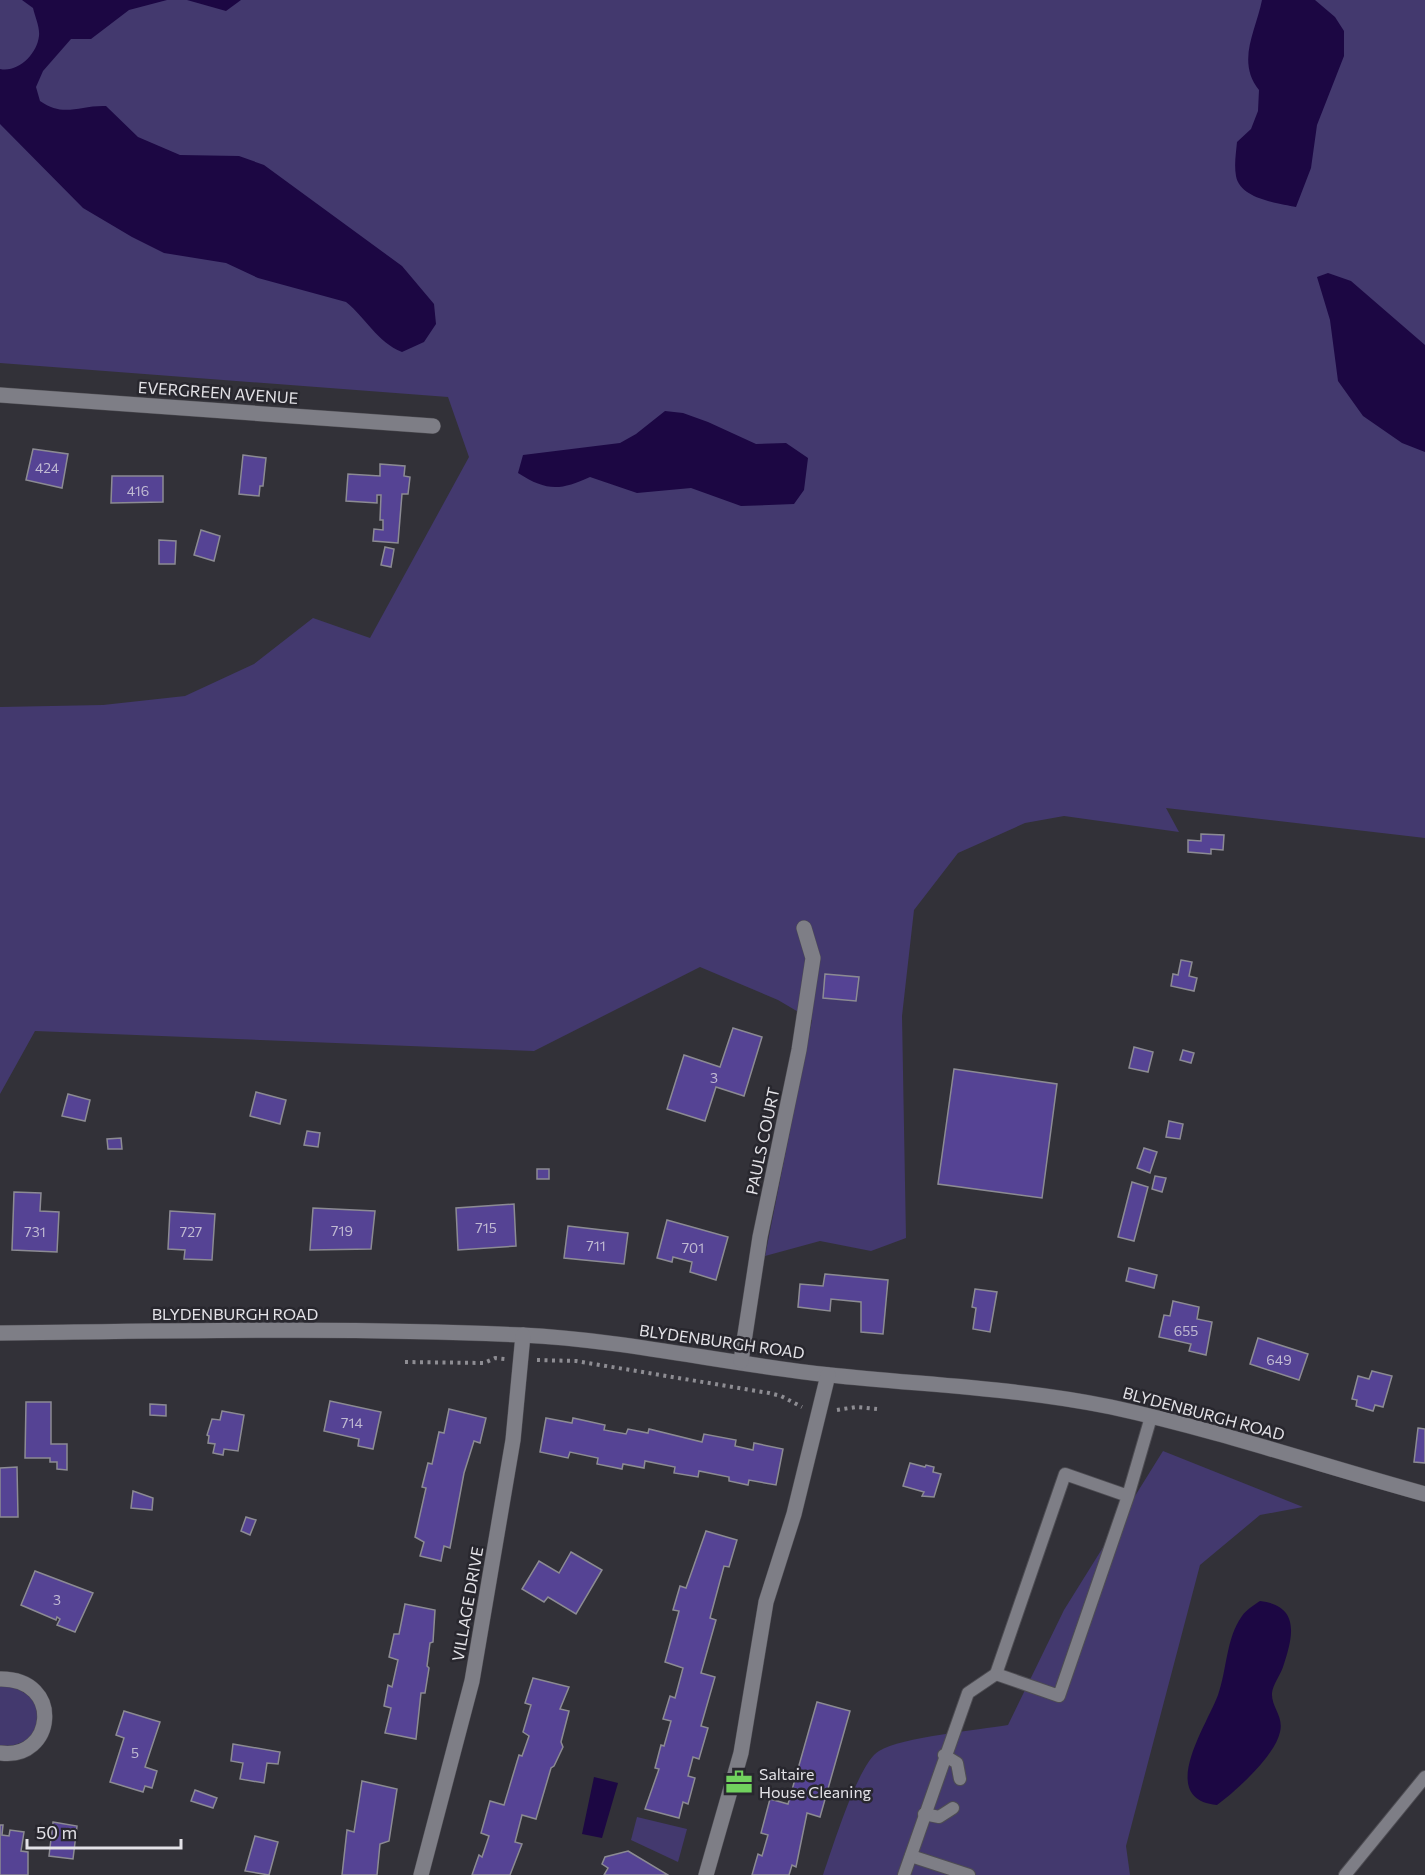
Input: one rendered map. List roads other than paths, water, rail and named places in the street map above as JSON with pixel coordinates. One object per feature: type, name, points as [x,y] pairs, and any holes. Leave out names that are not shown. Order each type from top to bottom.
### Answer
[{"type":"street","name":"EVERGREEN AVENUE","points":[[0,395],[433,426]]},
{"type":"street","name":"PAULS COURT","points":[[741,1361],[760,1237],[799,1050],[813,958],[804,928]]},
{"type":"street","name":"BLYDENBURGH ROAD","points":[[0,1333],[312,1330],[523,1335],[741,1361],[828,1375],[1004,1392],[1109,1407],[1213,1432],[1425,1494]]},
{"type":"street","name":"VILLAGE DRIVE","points":[[421,1875],[472,1681],[513,1440],[523,1335]]},
{"type":"street","points":[[706,1875],[741,1753],[766,1602],[794,1514],[828,1375]]},
{"type":"street","points":[[0,1679],[25,1682],[35,1690],[42,1701],[45,1714],[44,1726],[30,1746],[20,1752],[0,1753]]},
{"type":"lane","points":[[996,1674],[1059,1696],[1128,1496],[1151,1417]]},
{"type":"lane","points":[[904,1875],[944,1755],[968,1693],[996,1674],[1065,1474],[1128,1496]]},
{"type":"lane","points":[[944,1755],[957,1763],[960,1779]]},
{"type":"lane","points":[[1345,1875],[1425,1777]]},
{"type":"lane","points":[[924,1814],[939,1817],[952,1808]]},
{"type":"lane","points":[[910,1856],[969,1875]]},
{"type":"place","name":"Saltaire House Cleaning","points":[[739,1782]]}]
